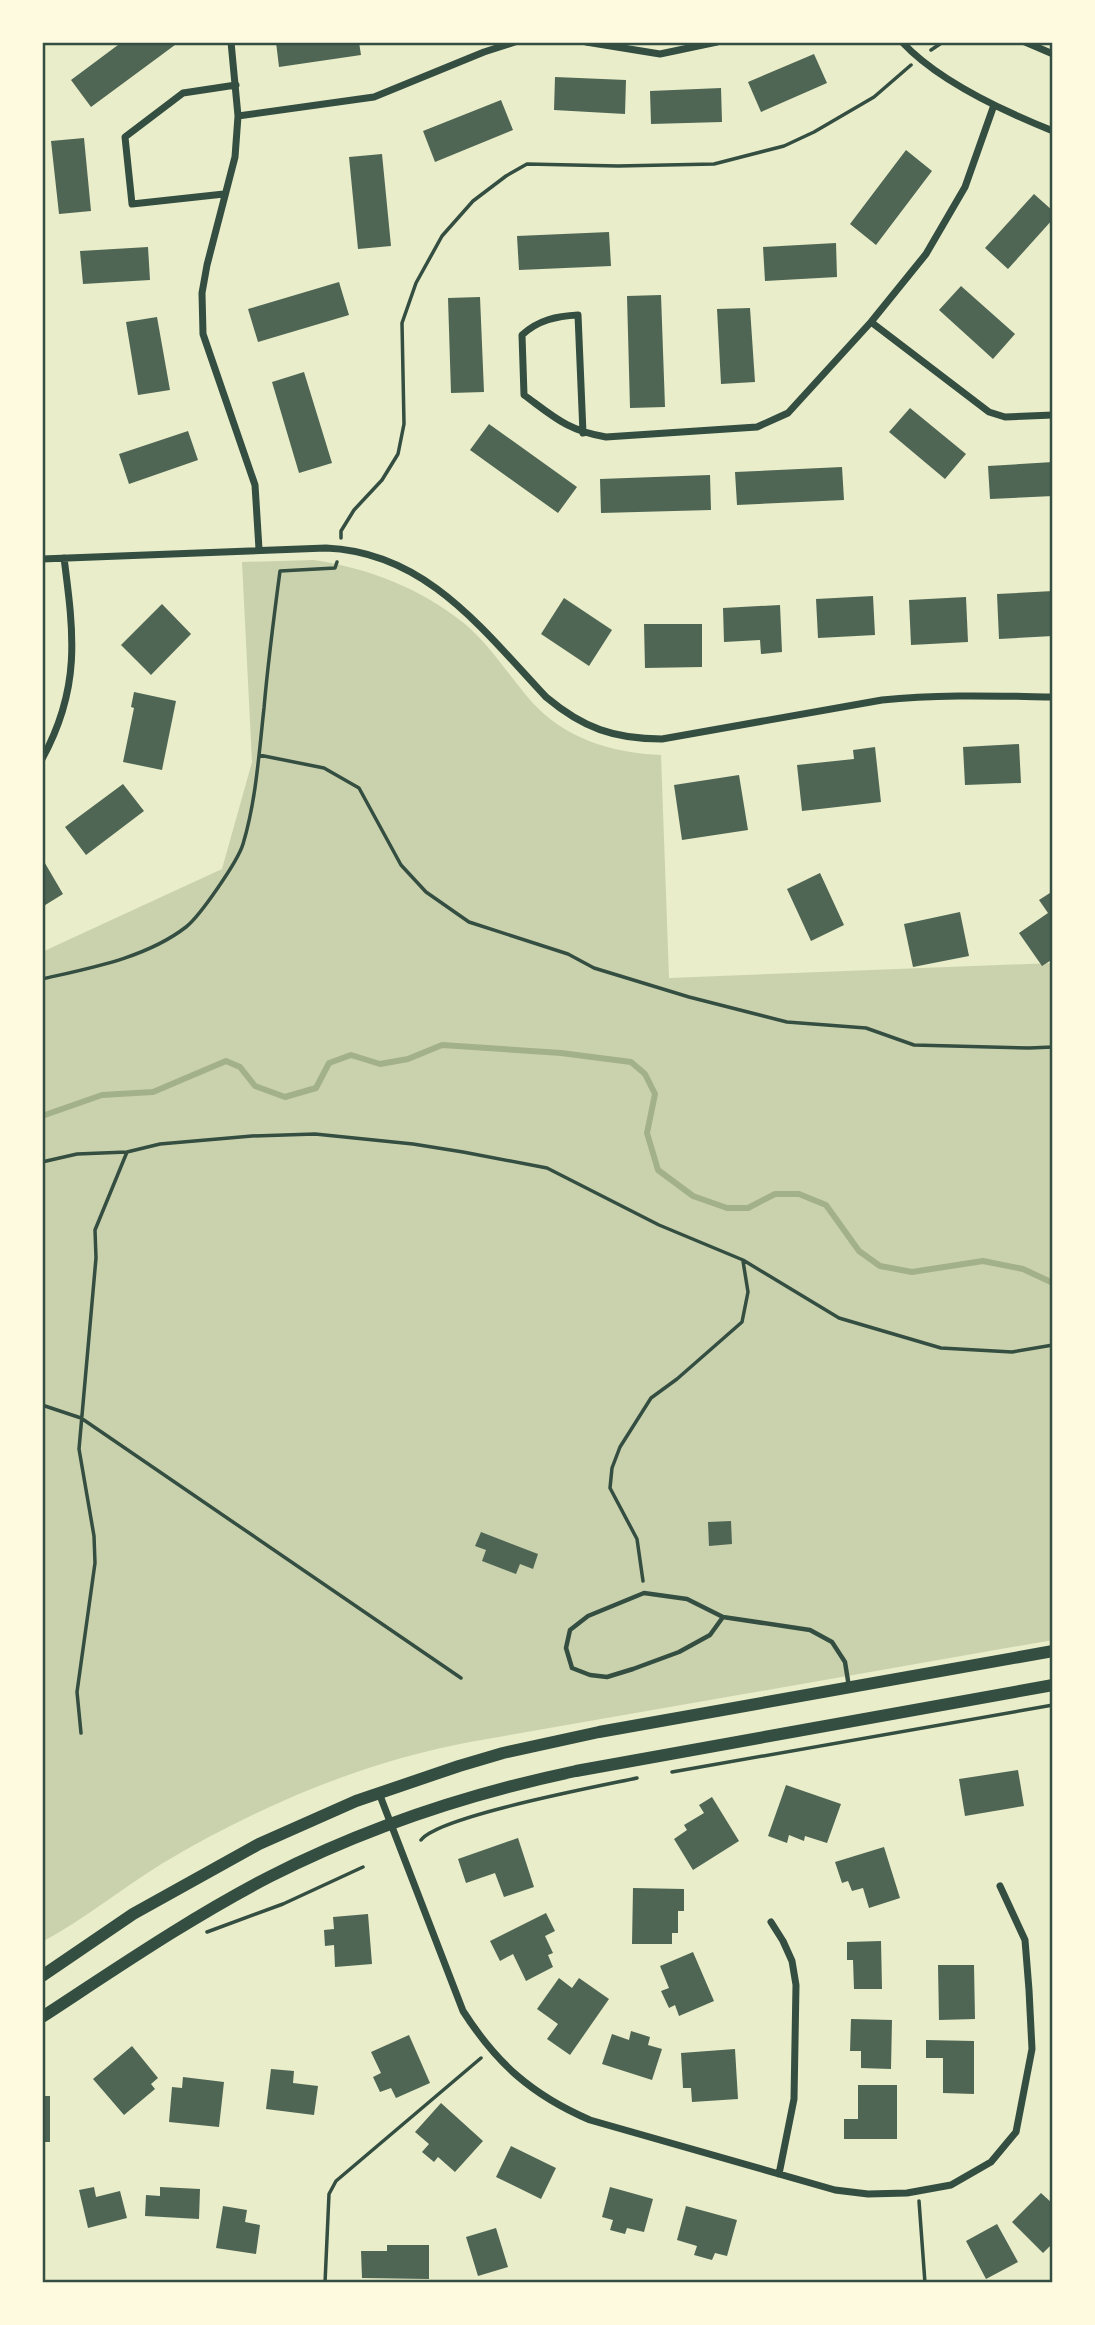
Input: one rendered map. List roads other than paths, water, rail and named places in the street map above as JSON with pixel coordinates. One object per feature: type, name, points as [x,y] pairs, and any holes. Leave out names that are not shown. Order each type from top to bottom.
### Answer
[{"type":"main road","points":[[42,1976],[133,1914],[259,1844],[324,1814],[459,1766],[553,1741],[1053,1651]]},
{"type":"main road","points":[[42,2017],[146,1947],[271,1876],[391,1825],[471,1797],[553,1776],[1053,1685]]},
{"type":"street","points":[[231,42],[238,116],[235,156],[202,293],[203,334],[255,485],[259,549]]},
{"type":"street","points":[[238,116],[374,97],[515,42]]},
{"type":"street","points":[[586,42],[660,54],[718,42]]},
{"type":"street","points":[[902,42],[926,65],[994,105],[1053,131]]},
{"type":"street","points":[[1026,42],[1053,54]]},
{"type":"street","points":[[224,194],[132,204],[125,137],[183,93],[236,85]]},
{"type":"street","points":[[583,433],[578,315],[560,316],[533,326],[522,335],[524,395],[565,425],[583,433],[606,437],[757,427],[788,413],[871,322],[926,254],[965,187],[994,105]]},
{"type":"street","points":[[871,322],[989,412],[1006,417],[1053,415]]},
{"type":"street","points":[[42,559],[259,549],[336,548],[368,554],[399,565],[428,581],[457,603],[546,697],[563,711],[584,724],[610,734],[636,739],[662,739],[911,697],[1053,697]]},
{"type":"street","points":[[42,759],[55,736],[71,679],[72,657],[64,558]]},
{"type":"street","points":[[379,1793],[463,2011],[505,2067],[561,2108],[590,2120],[835,2190],[868,2194],[918,2192],[951,2185],[991,2162],[1016,2132],[1032,2049],[1029,1990],[1025,1940],[1000,1886]]},
{"type":"street","points":[[771,1922],[792,1961],[796,1985],[794,2099],[779,2174]]},
{"type":"lane","points":[[723,1617],[709,1635],[679,1652],[607,1677],[590,1675],[572,1668],[566,1648],[570,1630],[588,1616],[645,1593],[687,1599],[723,1617],[810,1630],[832,1642],[845,1662],[849,1687]]},
{"type":"waterway","points":[[42,1116],[102,1095],[153,1092],[226,1061],[240,1067],[255,1086],[285,1097],[316,1088],[329,1063],[351,1055],[380,1064],[408,1059],[442,1045],[561,1053],[631,1062],[645,1074],[655,1094],[647,1133],[658,1170],[693,1196],[727,1208],[748,1208],[775,1194],[799,1194],[826,1205],[859,1251],[880,1266],[912,1272],[983,1261],[1023,1269],[1053,1283]]}]
